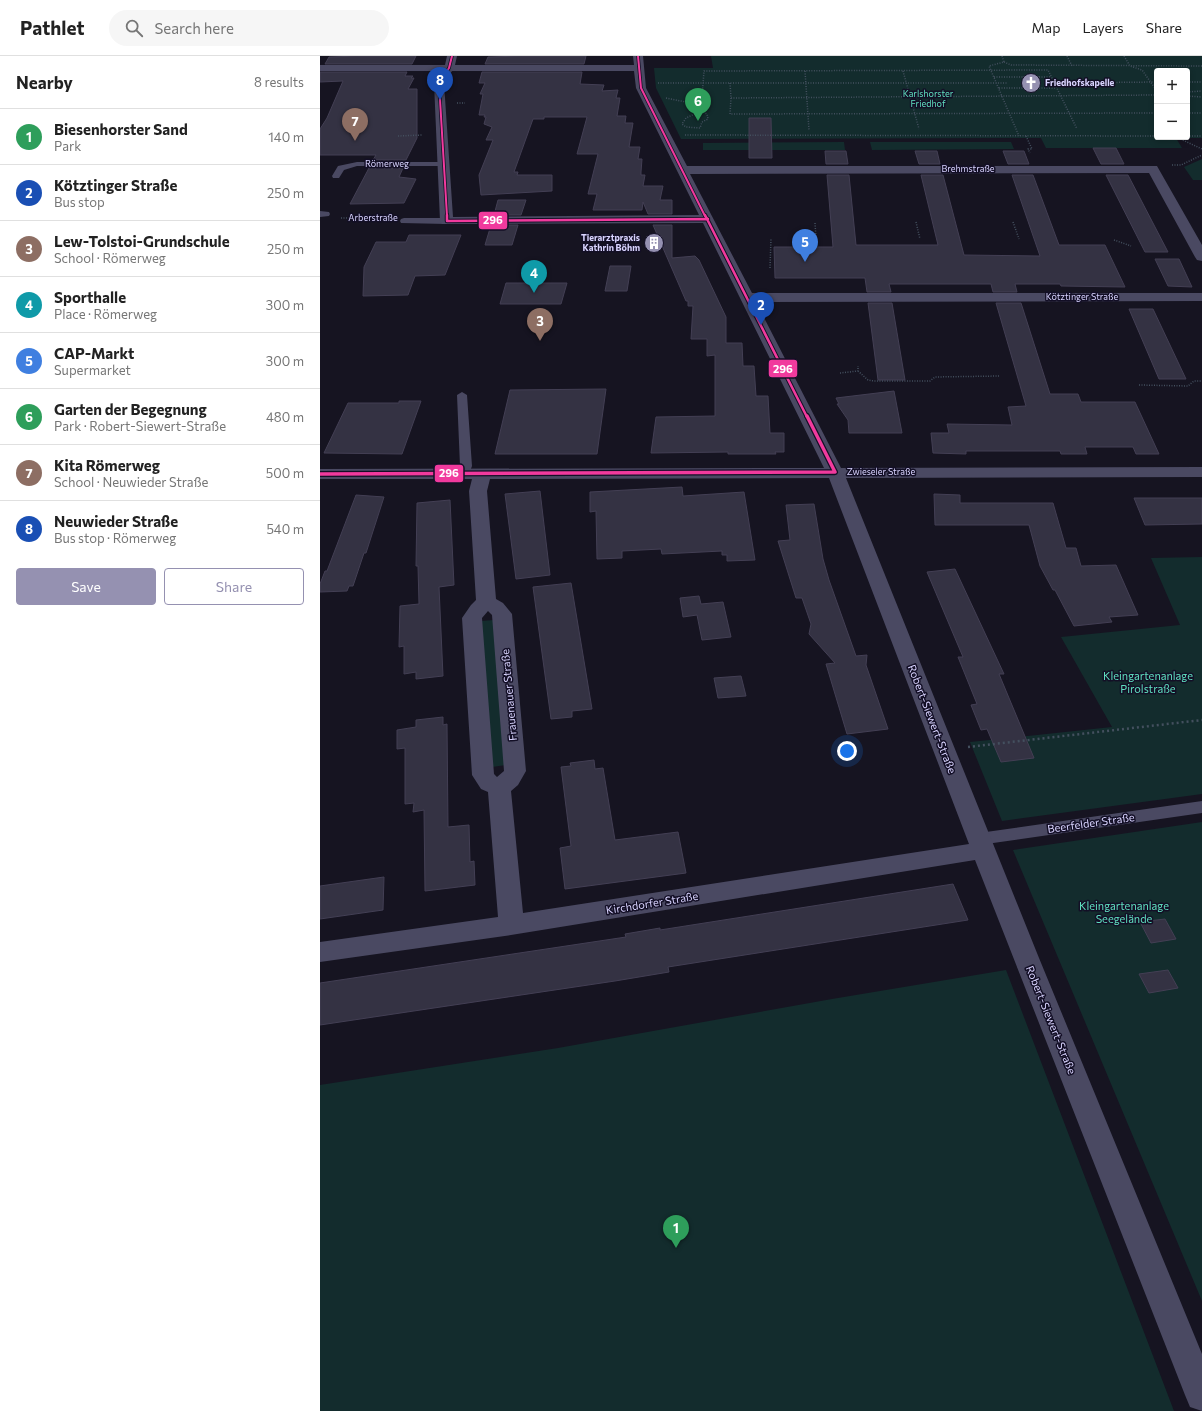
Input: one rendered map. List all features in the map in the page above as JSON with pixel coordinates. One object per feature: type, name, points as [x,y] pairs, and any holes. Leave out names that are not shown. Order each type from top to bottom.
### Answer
[{"type":"street","points":[[452,56],[449,68],[439,83],[447,221],[708,218]]},
{"type":"street","name":"Robert-Siewert-Straße","points":[[638,56],[640,84],[646,98],[708,218],[835,472],[944,750],[1202,1395]]},
{"type":"street","points":[[320,68],[639,68]]},
{"type":"street","name":"Brehmstraße","points":[[683,170],[1153,169],[1190,225],[1202,257]]},
{"type":"street","name":"Kötztinger Straße","points":[[747,298],[1202,297]]},
{"type":"street","name":"Zwieseler Straße","points":[[320,474],[1202,472]]},
{"type":"street","points":[[482,474],[478,491],[486,602],[478,609],[472,618],[473,634],[483,775],[489,783],[499,788],[511,925]]},
{"type":"street","name":"Frauenauer Straße","points":[[486,602],[496,606],[502,614],[515,772],[510,779],[499,788]]},
{"type":"street","name":"Kirchdorfer Straße","points":[[320,952],[511,925],[982,845]]},
{"type":"lane","name":"Römerweg","points":[[336,176],[341,168],[357,164],[444,164]]},
{"type":"lane","name":"Arberstraße","points":[[404,221],[447,221]]},
{"type":"lane","points":[[462,396],[466,466],[464,474]]},
{"type":"lane","name":"Beerfelder Straße","points":[[982,845],[1202,807]]},
{"type":"path","points":[[1002,56],[1004,62]]},
{"type":"path","points":[[1067,56],[1072,66]]},
{"type":"path","points":[[1124,56],[1130,66],[1142,70],[1154,86]]},
{"type":"path","points":[[1019,136],[989,66],[1004,62],[1011,65],[1202,66]]},
{"type":"path","points":[[701,110],[704,71],[1048,70],[1077,129]]},
{"type":"path","points":[[805,71],[806,98],[810,130]]},
{"type":"path","points":[[903,71],[919,129]]},
{"type":"path","points":[[994,77],[1051,77]]},
{"type":"path","points":[[1054,83],[1151,82]]},
{"type":"path","points":[[1190,82],[1202,82]]},
{"type":"path","points":[[655,83],[1008,83]]},
{"type":"path","points":[[730,83],[730,114],[1154,113]]},
{"type":"path","points":[[999,88],[1056,88]]},
{"type":"path","points":[[1190,92],[1202,91]]},
{"type":"path","points":[[731,98],[910,98],[1003,97],[1010,95],[1154,95]]},
{"type":"path","points":[[1190,96],[1202,97]]},
{"type":"path","points":[[646,98],[660,97],[701,105]]},
{"type":"path","points":[[694,103],[702,101]]},
{"type":"path","points":[[701,110],[707,114],[708,119],[702,122],[700,128],[686,127],[682,124],[686,118],[701,110]]},
{"type":"path","points":[[1190,113],[1202,113]]},
{"type":"path","points":[[398,136],[428,135]]},
{"type":"path","points":[[665,135],[1154,136]]},
{"type":"path","points":[[1026,136],[1032,149],[1028,149],[1030,153]]},
{"type":"path","points":[[1190,136],[1202,136]]},
{"type":"path","points":[[1182,140],[1202,149]]},
{"type":"path","points":[[1172,161],[1173,166],[1181,166],[1202,155]]},
{"type":"path","name":"Arberstraße","points":[[327,215],[401,217],[404,221]]},
{"type":"path","points":[[916,222],[920,239]]},
{"type":"path","points":[[1013,222],[1019,239]]},
{"type":"path","points":[[815,223],[816,238]]},
{"type":"path","points":[[770,268],[771,238]]},
{"type":"path","points":[[1114,240],[1131,246]]},
{"type":"path","points":[[858,366],[858,372]]},
{"type":"path","points":[[840,373],[858,372],[868,380],[874,381],[930,381],[935,377],[999,376]]},
{"type":"path","points":[[1139,385],[1188,386],[1194,381],[1202,381]]},
{"type":"path","points":[[944,750],[1202,720]]},
{"type":"green space","name":"Karlshorster Friedhof","points":[[711,56],[1202,56],[1202,138],[1190,138],[1190,68],[1154,68],[1154,140],[1177,140],[1182,148],[1046,148],[1041,138],[681,139],[656,88],[654,68],[713,68]]},
{"type":"green space","points":[[844,142],[845,150],[703,150],[703,143]]},
{"type":"green space","points":[[870,142],[1011,142],[1014,149],[872,150]]},
{"type":"green space","points":[[1202,159],[1202,180],[1193,180],[1184,167]]},
{"type":"green space","name":"Kleingartenanlage Pirolstraße","points":[[1202,557],[1202,794],[1002,821],[970,742],[1112,727],[1061,637],[1180,625],[1151,558]]},
{"type":"green space","points":[[494,620],[506,765],[492,767],[481,621]]},
{"type":"green space","name":"Kleingartenanlage Seegelände","points":[[1202,822],[1202,1301],[1013,850]]},
{"type":"green space","points":[[1006,970],[1174,1411],[320,1411],[320,1085],[558,1048],[832,999]]},
{"type":"building","points":[[416,56],[412,64],[325,64],[329,57]]},
{"type":"building","points":[[586,56],[584,64],[485,64],[488,57]]},
{"type":"building","points":[[320,72],[407,72],[405,76],[413,76],[411,78],[414,78],[408,89],[417,89],[417,138],[406,160],[373,160],[376,155],[320,155],[320,129],[327,118],[343,81],[320,82]]},
{"type":"building","points":[[482,72],[582,72],[580,84],[604,85],[602,91],[618,90],[616,98],[620,98],[617,116],[626,116],[625,123],[633,123],[629,147],[640,147],[638,159],[642,159],[641,175],[645,175],[643,186],[663,186],[660,200],[672,200],[672,214],[648,214],[643,202],[642,210],[593,210],[597,194],[588,194],[598,154],[577,154],[587,117],[544,117],[544,119],[533,119],[514,172],[518,172],[517,175],[552,175],[552,191],[481,195],[479,175],[493,140],[486,140],[492,127],[484,124],[486,117],[484,117],[485,115],[479,115],[483,94],[480,94],[485,83],[479,83]]},
{"type":"building","points":[[749,118],[771,118],[772,158],[749,158]]},
{"type":"building","points":[[1093,148],[1116,148],[1124,164],[1101,164]]},
{"type":"building","points":[[825,151],[846,151],[848,164],[826,164]]},
{"type":"building","points":[[915,151],[937,151],[940,164],[919,164]]},
{"type":"building","points":[[1003,151],[1024,151],[1029,164],[1008,164]]},
{"type":"building","points":[[369,168],[403,168],[399,177],[416,179],[404,203],[350,204]]},
{"type":"building","points":[[827,175],[849,175],[856,245],[938,245],[921,175],[943,175],[964,255],[1040,256],[1012,175],[1033,175],[1059,245],[1105,245],[1125,287],[1061,286],[1060,284],[1015,284],[1017,292],[993,292],[991,284],[889,284],[891,292],[867,292],[865,278],[775,278],[774,247],[833,247]]},
{"type":"building","points":[[1106,175],[1128,175],[1168,252],[1145,252]]},
{"type":"building","points":[[498,200],[526,200],[521,215],[494,215]]},
{"type":"building","points":[[491,225],[518,225],[512,245],[485,245]]},
{"type":"building","points":[[653,225],[672,225],[672,258],[695,256],[699,260],[726,317],[726,343],[742,343],[743,366],[754,366],[756,396],[768,396],[770,433],[784,433],[784,452],[775,452],[776,454],[728,454],[728,452],[651,453],[656,417],[715,416],[715,355],[707,356],[707,339],[691,339],[693,306],[688,306],[688,301],[686,301]]},
{"type":"building","points":[[409,235],[461,235],[445,275],[415,276],[408,295],[363,296],[364,267],[376,242],[406,242]]},
{"type":"building","points":[[1155,259],[1179,259],[1192,287],[1168,286]]},
{"type":"building","points":[[610,266],[631,266],[627,291],[605,291]]},
{"type":"building","points":[[506,283],[567,283],[561,304],[500,304]]},
{"type":"building","points":[[868,303],[892,303],[905,380],[878,380]]},
{"type":"building","points":[[996,303],[1021,303],[1050,394],[1078,394],[1081,402],[1135,402],[1159,454],[1136,454],[1133,447],[1085,447],[1087,454],[1061,454],[1060,451],[966,451],[966,454],[933,453],[931,433],[949,433],[947,424],[1012,425],[1008,407],[1026,406]]},
{"type":"building","points":[[1129,309],[1153,309],[1186,379],[1159,379]]},
{"type":"building","points":[[606,389],[597,454],[495,454],[510,390]]},
{"type":"building","points":[[894,391],[902,433],[849,433],[848,420],[837,404],[839,404],[836,398]]},
{"type":"building","points":[[399,401],[421,401],[402,454],[324,453],[348,403],[399,403]]},
{"type":"building","points":[[682,487],[683,496],[744,492],[755,560],[727,561],[727,555],[722,555],[722,551],[662,554],[661,549],[622,551],[622,558],[597,559],[596,511],[590,512],[590,492]]},
{"type":"building","points":[[540,491],[550,575],[516,579],[505,494]]},
{"type":"building","points":[[934,494],[960,495],[960,503],[1053,503],[1066,548],[1076,548],[1081,566],[1116,565],[1138,615],[1109,617],[1112,622],[1074,626],[1055,590],[1053,590],[1040,566],[1029,525],[935,525]]},
{"type":"building","points":[[356,495],[384,497],[366,553],[364,553],[353,586],[349,586],[347,591],[320,592],[320,584],[325,571],[327,571]]},
{"type":"building","points":[[1134,498],[1202,498],[1202,524],[1145,525]]},
{"type":"building","points":[[450,500],[454,585],[439,587],[443,676],[416,679],[416,672],[404,674],[404,646],[399,647],[400,606],[419,604],[418,566],[416,566],[417,503]]},
{"type":"building","points":[[814,504],[823,559],[829,580],[856,656],[867,655],[866,665],[888,729],[847,734],[826,664],[835,663],[809,634],[811,624],[802,598],[796,598],[778,541],[790,540],[786,505]]},
{"type":"building","points":[[955,569],[1004,674],[999,674],[1034,758],[1001,762],[987,729],[981,730],[971,705],[977,704],[958,657],[963,657],[927,572]]},
{"type":"building","points":[[571,583],[592,709],[572,711],[572,717],[551,719],[533,587]]},
{"type":"building","points":[[699,596],[701,604],[723,602],[731,637],[702,640],[697,615],[683,617],[680,598]]},
{"type":"building","points":[[741,676],[746,696],[718,698],[714,678]]},
{"type":"building","points":[[443,717],[443,725],[447,724],[448,827],[469,825],[470,862],[474,861],[475,885],[425,891],[424,810],[413,812],[414,803],[405,804],[405,748],[397,749],[397,730],[416,727],[416,720]]},
{"type":"building","points":[[594,760],[595,769],[603,768],[615,840],[678,832],[686,873],[565,889],[560,848],[571,846],[561,767],[571,766],[570,763]]},
{"type":"building","points":[[384,877],[383,910],[320,919],[320,886]]},
{"type":"building","points":[[953,884],[968,920],[668,967],[669,972],[615,981],[320,1025],[320,983],[626,937],[625,934],[660,928],[660,930]]},
{"type":"building","points":[[1165,919],[1176,939],[1151,943],[1140,922]]},
{"type":"building","points":[[1168,970],[1178,988],[1149,993],[1139,974]]},
{"type":"transit line","name":"296","points":[[452,56],[449,68],[439,83],[447,221],[708,219]]},
{"type":"transit line","name":"296","points":[[638,56],[641,88],[835,472]]},
{"type":"transit line","name":"296","points":[[320,474],[835,472]]},
{"type":"place","name":"Friedhofskapelle","points":[[1031,83]]},
{"type":"place","name":"Neuwieder Straße","points":[[440,100]]},
{"type":"place","name":"Garten der Begegnung","points":[[698,121]]},
{"type":"place","name":"Kita Römerweg","points":[[355,141]]},
{"type":"place","name":"Tierarztpraxis Kathrin Böhm","points":[[654,243]]},
{"type":"place","name":"CAP-Markt","points":[[805,262]]},
{"type":"place","name":"Sporthalle","points":[[534,293]]},
{"type":"place","name":"Kötztinger Straße","points":[[761,325]]},
{"type":"place","name":"Lew-Tolstoi-Grundschule","points":[[540,341]]},
{"type":"place","name":"Biesenhorster Sand","points":[[676,1248]]}]
